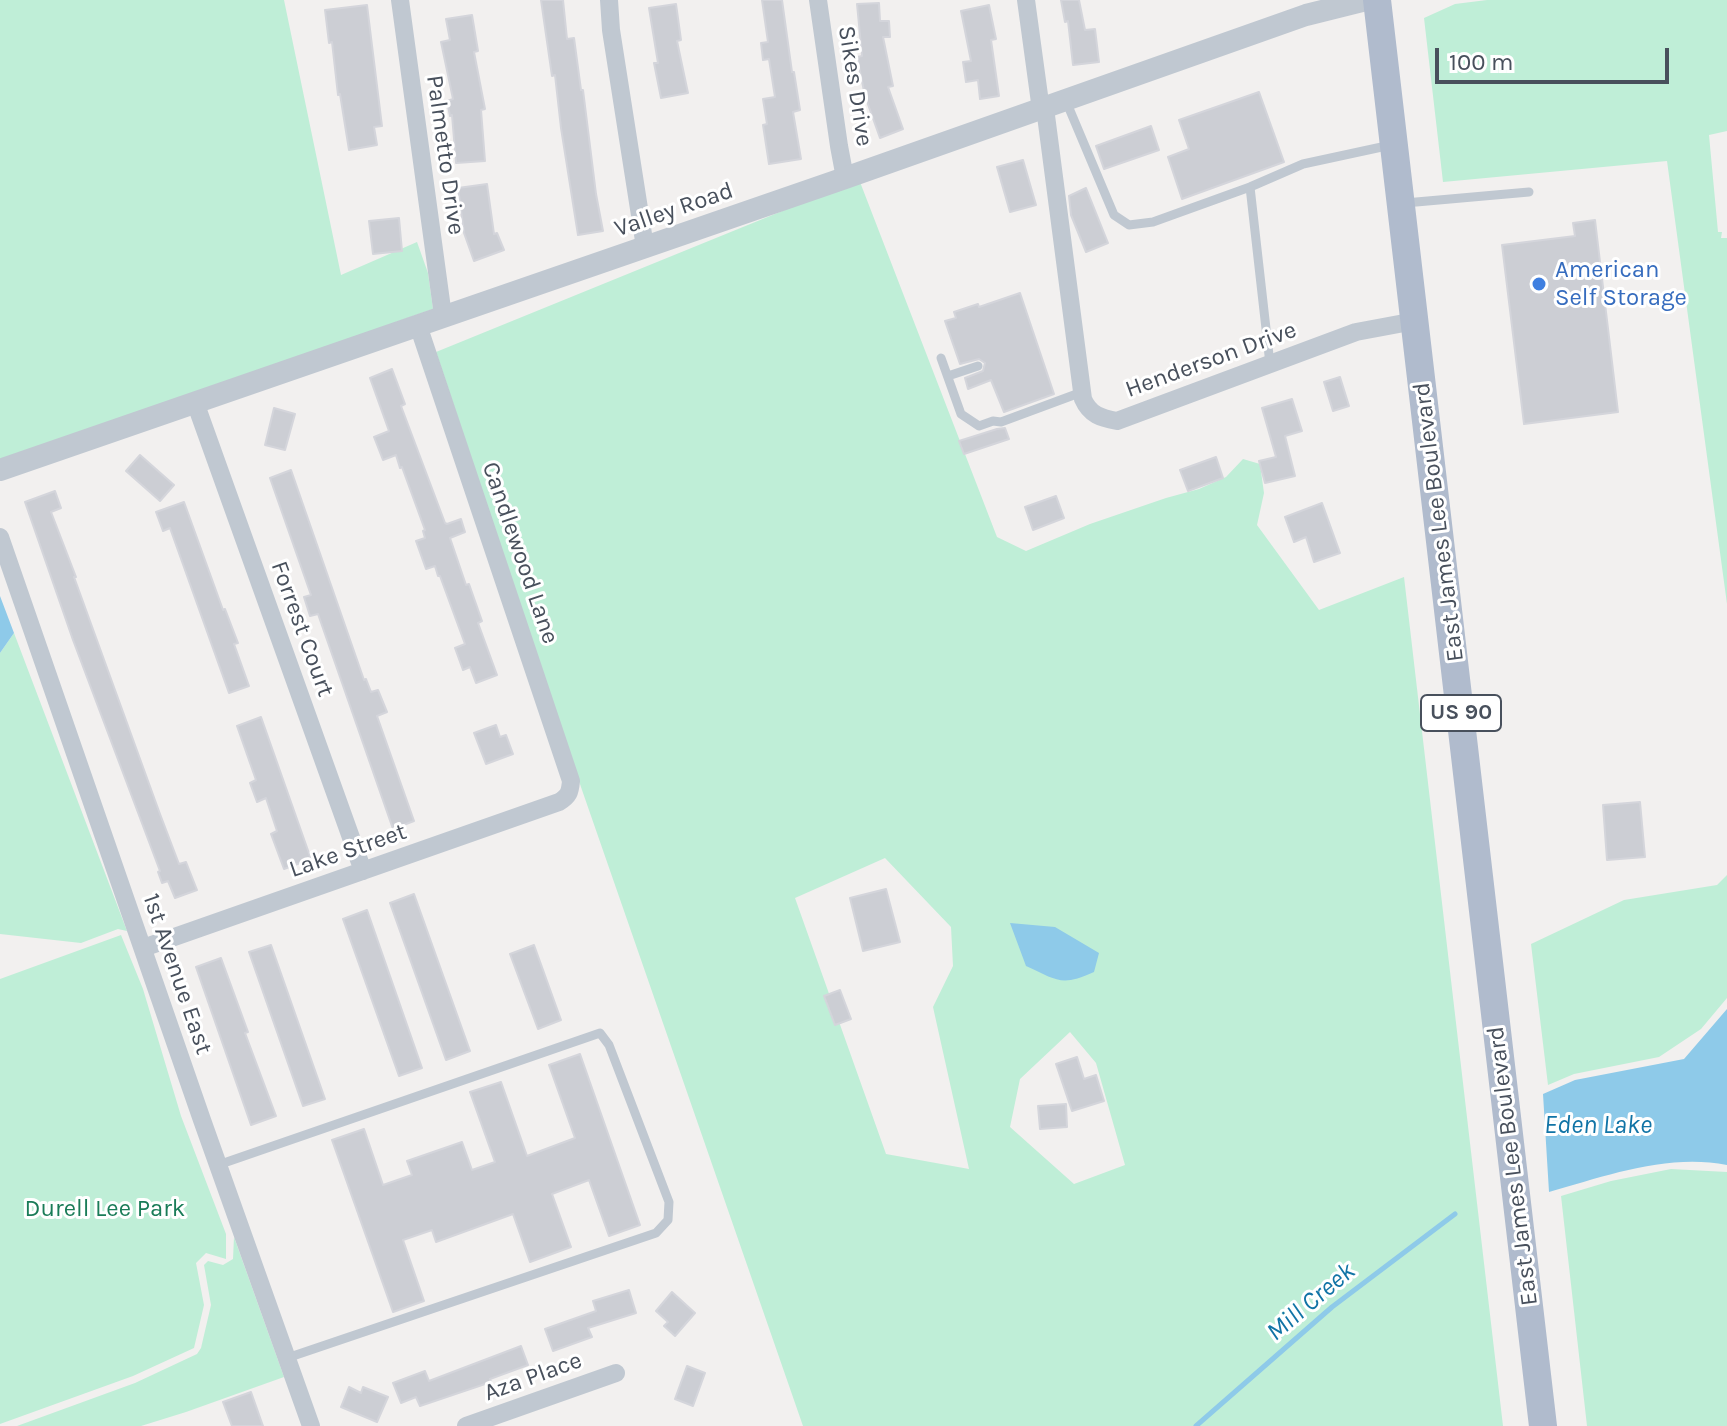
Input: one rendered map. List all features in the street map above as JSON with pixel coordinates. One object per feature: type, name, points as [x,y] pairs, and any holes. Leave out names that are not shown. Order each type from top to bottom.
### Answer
[{"type":"main road","name":"East James Lee Boulevard","points":[[1377,0],[1543,1426]]},
{"type":"street","name":"Palmetto Drive","points":[[400,0],[443,316]]},
{"type":"street","points":[[609,0],[645,247]]},
{"type":"street","name":"Sikes Drive","points":[[818,0],[845,178]]},
{"type":"street","points":[[1026,0],[1051,106],[1082,392]]},
{"type":"street","name":"Valley Road","points":[[0,470],[1306,15],[1366,0]]},
{"type":"street","name":"Henderson Drive","points":[[1082,392],[1086,407],[1091,412],[1103,419],[1117,421],[1356,332],[1415,321]]},
{"type":"street","name":"Candlewood Lane","points":[[418,325],[571,781],[567,797]]},
{"type":"street","name":"Forrest Court","points":[[195,402],[363,871]]},
{"type":"street","name":"1st Avenue East","points":[[0,537],[311,1426]]},
{"type":"street","name":"Lake Street","points":[[143,948],[567,797]]},
{"type":"street","name":"Aza Place","points":[[466,1426],[616,1373]]},
{"type":"lane","points":[[1051,106],[1114,215],[1129,225],[1153,222],[1303,164],[1394,145]]},
{"type":"lane","points":[[1250,187],[1270,364]]},
{"type":"lane","points":[[1401,204],[1529,192]]},
{"type":"lane","points":[[941,358],[961,414],[979,426],[993,421],[1001,422],[1082,392]]},
{"type":"lane","points":[[948,376],[978,366]]},
{"type":"lane","points":[[218,1165],[600,1033],[609,1045],[669,1202],[668,1220],[656,1233],[287,1358]]},
{"type":"green space","points":[[0,0],[284,0],[341,275],[417,242],[428,273],[433,309],[0,462]]},
{"type":"green space","points":[[1487,0],[1727,0],[1727,131],[1709,135],[1718,232],[1722,232],[1721,238],[1727,238],[1727,604],[1667,161],[1443,182],[1424,18],[1455,4]]},
{"type":"green space","points":[[860,182],[997,537],[1026,551],[1090,524],[1199,489],[1226,477],[1243,459],[1260,464],[1264,493],[1257,525],[1319,610],[1404,577],[1503,1426],[803,1426],[582,790],[436,352]],"holes":[[[885,858],[951,927],[953,966],[933,1007],[969,1169],[886,1154],[795,898]],[[1070,1032],[1096,1063],[1125,1165],[1074,1184],[1010,1127],[1020,1079]]]},
{"type":"green space","points":[[14,633],[127,931],[118,929],[81,943],[0,934],[0,653]]},
{"type":"green space","points":[[1727,875],[1727,998],[1701,1029],[1659,1057],[1574,1074],[1548,1085],[1531,944],[1624,900],[1717,885]]},
{"type":"green space","name":"Durell Lee Park","points":[[121,935],[143,989],[181,1116],[226,1234],[226,1259],[206,1253],[196,1263],[204,1305],[194,1348],[133,1376],[0,1424],[0,979]]},
{"type":"green space","points":[[1671,1169],[1727,1172],[1727,1426],[1587,1426],[1561,1196],[1611,1181]]},
{"type":"green space","points":[[234,1237],[284,1377],[141,1426],[17,1426],[135,1383],[197,1354],[211,1305],[204,1265],[208,1261],[223,1265],[233,1259]]},
{"type":"water","points":[[0,596],[14,633],[0,653]]},
{"type":"water","points":[[1010,923],[1055,927],[1099,953],[1094,972],[1059,980],[1026,966]]},
{"type":"water","name":"Eden Lake","points":[[1727,1009],[1727,1165],[1705,1162],[1660,1164],[1614,1173],[1549,1192],[1543,1094],[1575,1080],[1684,1059]]},
{"type":"building","points":[[541,0],[563,0],[567,39],[574,38],[603,231],[578,235]]},
{"type":"building","points":[[762,0],[782,0],[800,110],[793,112],[801,159],[769,164],[763,99],[775,97],[769,59],[763,60],[761,43],[768,42]]},
{"type":"building","points":[[1061,0],[1079,0],[1085,30],[1095,29],[1099,62],[1073,65],[1068,21],[1065,22]]},
{"type":"building","points":[[879,3],[880,21],[889,21],[890,37],[883,37],[893,86],[888,87],[903,129],[880,138],[865,96],[857,57],[862,56],[857,4]]},
{"type":"building","points":[[676,4],[681,40],[677,41],[688,93],[661,98],[649,8]]},
{"type":"building","points":[[367,5],[382,126],[374,127],[377,145],[349,150],[325,10]]},
{"type":"building","points":[[989,5],[996,39],[991,40],[999,96],[980,99],[978,80],[966,82],[963,62],[971,61],[961,11]]},
{"type":"building","points":[[472,15],[478,51],[474,52],[485,109],[481,110],[485,161],[456,163],[452,115],[447,101],[453,99],[441,42],[450,40],[446,19]]},
{"type":"building","points":[[1259,92],[1284,162],[1182,199],[1168,157],[1189,149],[1179,120]]},
{"type":"building","points":[[1151,126],[1159,150],[1104,169],[1096,146]]},
{"type":"building","points":[[1023,160],[1036,205],[1010,212],[997,167]]},
{"type":"building","points":[[487,184],[494,234],[497,233],[504,250],[474,261],[464,233],[458,188]]},
{"type":"building","points":[[1086,188],[1108,243],[1086,252],[1071,215],[1069,196]]},
{"type":"building","points":[[399,218],[402,251],[373,254],[369,221]]},
{"type":"building","points":[[1595,220],[1618,412],[1524,424],[1502,245],[1575,236],[1573,223]]},
{"type":"building","points":[[1020,293],[1054,394],[1004,412],[991,380],[968,389],[965,378],[983,371],[985,363],[979,359],[960,364],[945,321],[956,318],[954,312]]},
{"type":"building","points":[[392,369],[405,404],[401,406],[445,523],[461,519],[465,532],[450,538],[482,621],[478,623],[497,675],[476,683],[470,667],[463,670],[455,648],[465,644],[440,576],[435,566],[426,569],[416,541],[425,538],[425,530],[402,467],[396,455],[383,460],[374,437],[389,431],[370,378]]},
{"type":"building","points":[[1340,377],[1349,406],[1333,411],[1324,382]]},
{"type":"building","points":[[1292,399],[1302,431],[1285,436],[1295,476],[1265,483],[1259,461],[1276,457],[1262,408]]},
{"type":"building","points":[[274,408],[295,414],[285,450],[265,445]]},
{"type":"building","points":[[1005,428],[1009,439],[964,454],[959,441]]},
{"type":"building","points":[[140,455],[174,485],[160,501],[126,471]]},
{"type":"building","points":[[1216,457],[1223,478],[1188,491],[1180,470]]},
{"type":"building","points":[[291,470],[364,680],[371,692],[378,690],[387,712],[377,716],[414,821],[393,829],[318,614],[310,616],[304,597],[311,595],[270,478]]},
{"type":"building","points":[[55,491],[61,508],[51,512],[74,577],[179,864],[186,862],[197,890],[175,898],[168,881],[162,883],[25,502]]},
{"type":"building","points":[[1056,496],[1064,518],[1033,530],[1025,507]]},
{"type":"building","points":[[184,502],[238,643],[234,644],[249,686],[229,693],[170,528],[163,531],[156,512]]},
{"type":"building","points":[[1322,503],[1340,553],[1314,562],[1306,537],[1294,542],[1285,517]]},
{"type":"building","points":[[261,717],[311,859],[284,869],[271,834],[277,831],[266,798],[257,802],[250,783],[256,780],[237,726]]},
{"type":"building","points":[[496,725],[500,737],[506,735],[513,754],[486,764],[474,733]]},
{"type":"building","points":[[1640,802],[1645,857],[1607,860],[1603,805]]},
{"type":"building","points":[[886,889],[900,942],[863,951],[850,898]]},
{"type":"building","points":[[414,894],[470,1051],[446,1060],[390,903]]},
{"type":"building","points":[[367,910],[422,1068],[399,1076],[343,919]]},
{"type":"building","points":[[271,945],[325,1099],[303,1106],[249,952]]},
{"type":"building","points":[[534,945],[561,1020],[538,1029],[510,954]]},
{"type":"building","points":[[221,958],[276,1116],[251,1125],[196,967]]},
{"type":"building","points":[[840,990],[851,1019],[835,1025],[824,996]]},
{"type":"building","points":[[580,1054],[640,1225],[609,1236],[589,1180],[552,1194],[571,1247],[530,1262],[513,1214],[436,1242],[432,1230],[403,1240],[424,1301],[393,1312],[332,1140],[364,1129],[383,1185],[412,1175],[407,1161],[462,1142],[472,1170],[495,1162],[470,1092],[501,1082],[527,1156],[575,1138],[549,1065]]},
{"type":"building","points":[[1077,1057],[1084,1079],[1096,1075],[1104,1101],[1072,1111],[1056,1064]]},
{"type":"building","points":[[1066,1104],[1067,1127],[1040,1129],[1038,1106]]},
{"type":"building","points":[[629,1290],[636,1313],[588,1328],[592,1337],[553,1351],[545,1329],[596,1311],[593,1301]]},
{"type":"building","points":[[672,1292],[695,1313],[675,1336],[664,1326],[668,1322],[656,1311]]},
{"type":"building","points":[[521,1346],[528,1365],[490,1379],[491,1382],[420,1406],[416,1397],[401,1403],[393,1383],[425,1371],[429,1381]]},
{"type":"building","points":[[687,1366],[705,1373],[693,1406],[675,1399]]},
{"type":"building","points":[[349,1387],[361,1393],[363,1387],[388,1397],[377,1422],[341,1407]]},
{"type":"building","points":[[251,1392],[263,1426],[232,1426],[223,1402]]},
{"type":"waterway","name":"Mill Creek","points":[[1196,1426],[1332,1307],[1455,1214]]},
{"type":"place","name":"American Self Storage","points":[[1539,284]]}]
